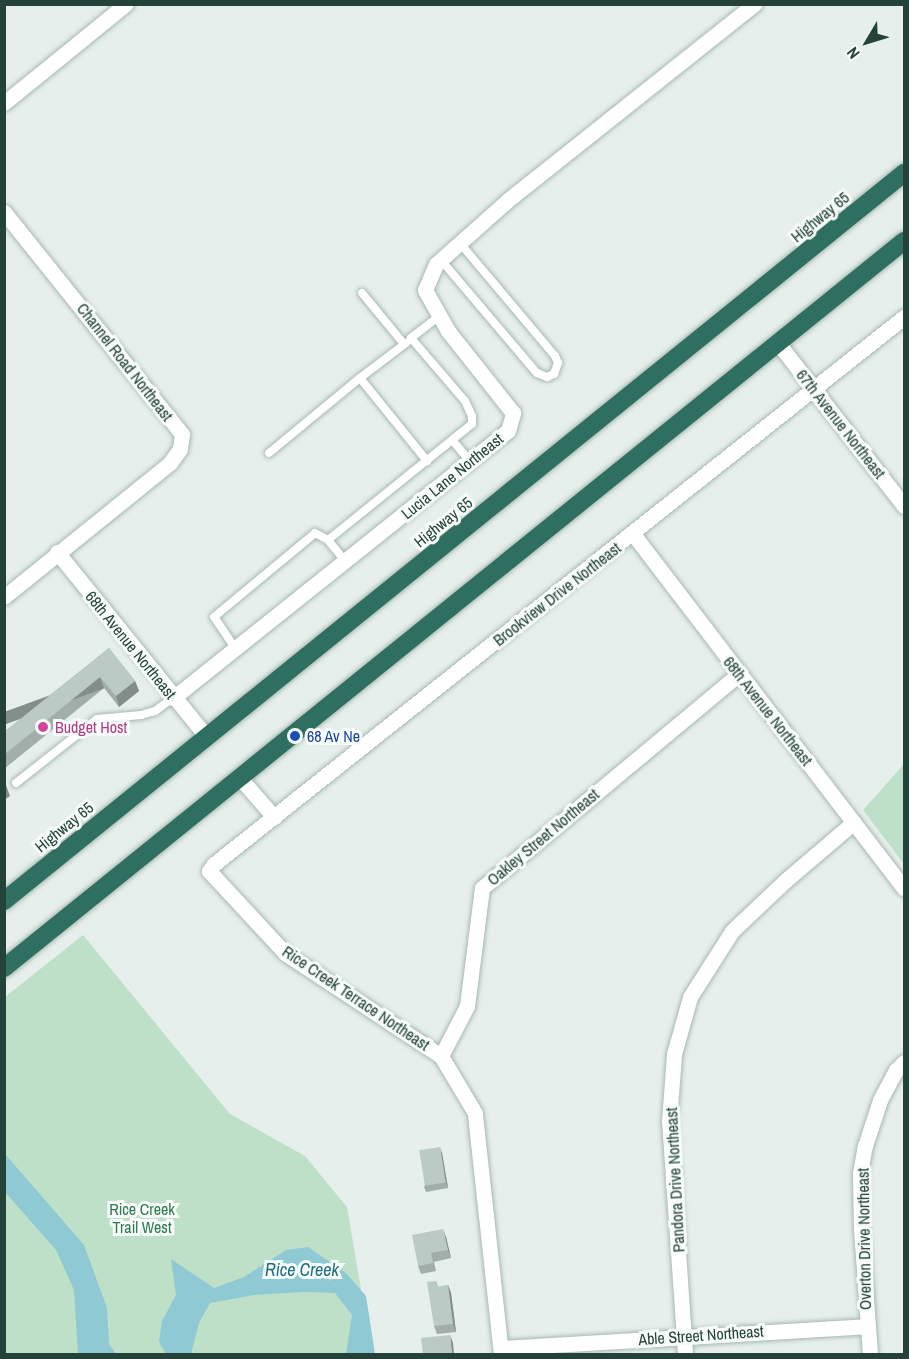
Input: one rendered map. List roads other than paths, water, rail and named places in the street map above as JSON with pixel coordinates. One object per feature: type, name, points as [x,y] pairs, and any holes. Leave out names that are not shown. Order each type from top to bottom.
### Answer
[{"type":"highway","name":"Highway 65","points":[[4,901],[904,173]]},
{"type":"highway","points":[[4,968],[904,241]]},
{"type":"street","points":[[4,103],[126,4]]},
{"type":"street","name":"Lucia Lane Northeast","points":[[173,698],[508,431],[513,413],[438,316],[425,290],[436,264],[508,200],[754,4]]},
{"type":"street","name":"Channel Road Northeast","points":[[4,212],[182,434],[180,449],[170,464],[57,552],[4,597]]},
{"type":"street","name":"Brookview Drive Northeast","points":[[209,871],[214,864],[904,317]]},
{"type":"street","name":"67th Avenue Northeast","points":[[778,343],[904,506]]},
{"type":"street","name":"68th Avenue Northeast","points":[[633,534],[738,675],[904,888]]},
{"type":"street","name":"68th Avenue Northeast","points":[[57,552],[173,698],[207,737]]},
{"type":"street","name":"Oakley Street Northeast","points":[[441,1056],[466,1006],[482,888],[738,675]]},
{"type":"street","points":[[240,778],[274,817]]},
{"type":"street","name":"Pandora Drive Northeast","points":[[685,1354],[669,1121],[674,1054],[690,997],[732,932],[786,880],[854,822]]},
{"type":"street","name":"Rice Creek Terrace Northeast","points":[[209,871],[285,953],[441,1056],[475,1113],[501,1352]]},
{"type":"street","name":"Overton Drive Northeast","points":[[870,1354],[866,1326],[860,1173],[865,1146],[880,1100],[896,1070],[904,1062]]},
{"type":"street","name":"Able Street Northeast","points":[[501,1352],[685,1336],[866,1326]]},
{"type":"lane","points":[[441,260],[537,373],[547,377],[554,374],[558,363],[555,356],[460,243]]},
{"type":"lane","points":[[362,292],[404,344]]},
{"type":"lane","points":[[269,453],[438,316]]},
{"type":"lane","points":[[328,540],[472,424],[472,416],[465,401],[411,338]]},
{"type":"lane","points":[[360,378],[427,461]]},
{"type":"lane","points":[[453,441],[470,461]]},
{"type":"lane","points":[[235,648],[214,617],[315,533],[328,540],[345,561]]},
{"type":"lane","points":[[16,783],[96,719],[141,715],[155,711],[173,698]]},
{"type":"water","points":[[5,1154],[84,1245],[107,1308],[109,1344],[116,1354],[78,1354],[74,1290],[56,1250],[5,1192]]},
{"type":"water","name":"Rice Creek","points":[[308,1247],[346,1273],[366,1296],[375,1354],[346,1354],[352,1315],[335,1293],[304,1292],[254,1295],[210,1303],[199,1323],[191,1354],[166,1354],[159,1342],[162,1321],[176,1295],[171,1259],[214,1288],[244,1277],[286,1250]]},
{"type":"place","name":"Budget Host","points":[[43,727]]},
{"type":"place","name":"68 Av Ne","points":[[295,736]]},
{"type":"park label","name":"Rice Creek Trail West","points":[[142,1218]]}]
